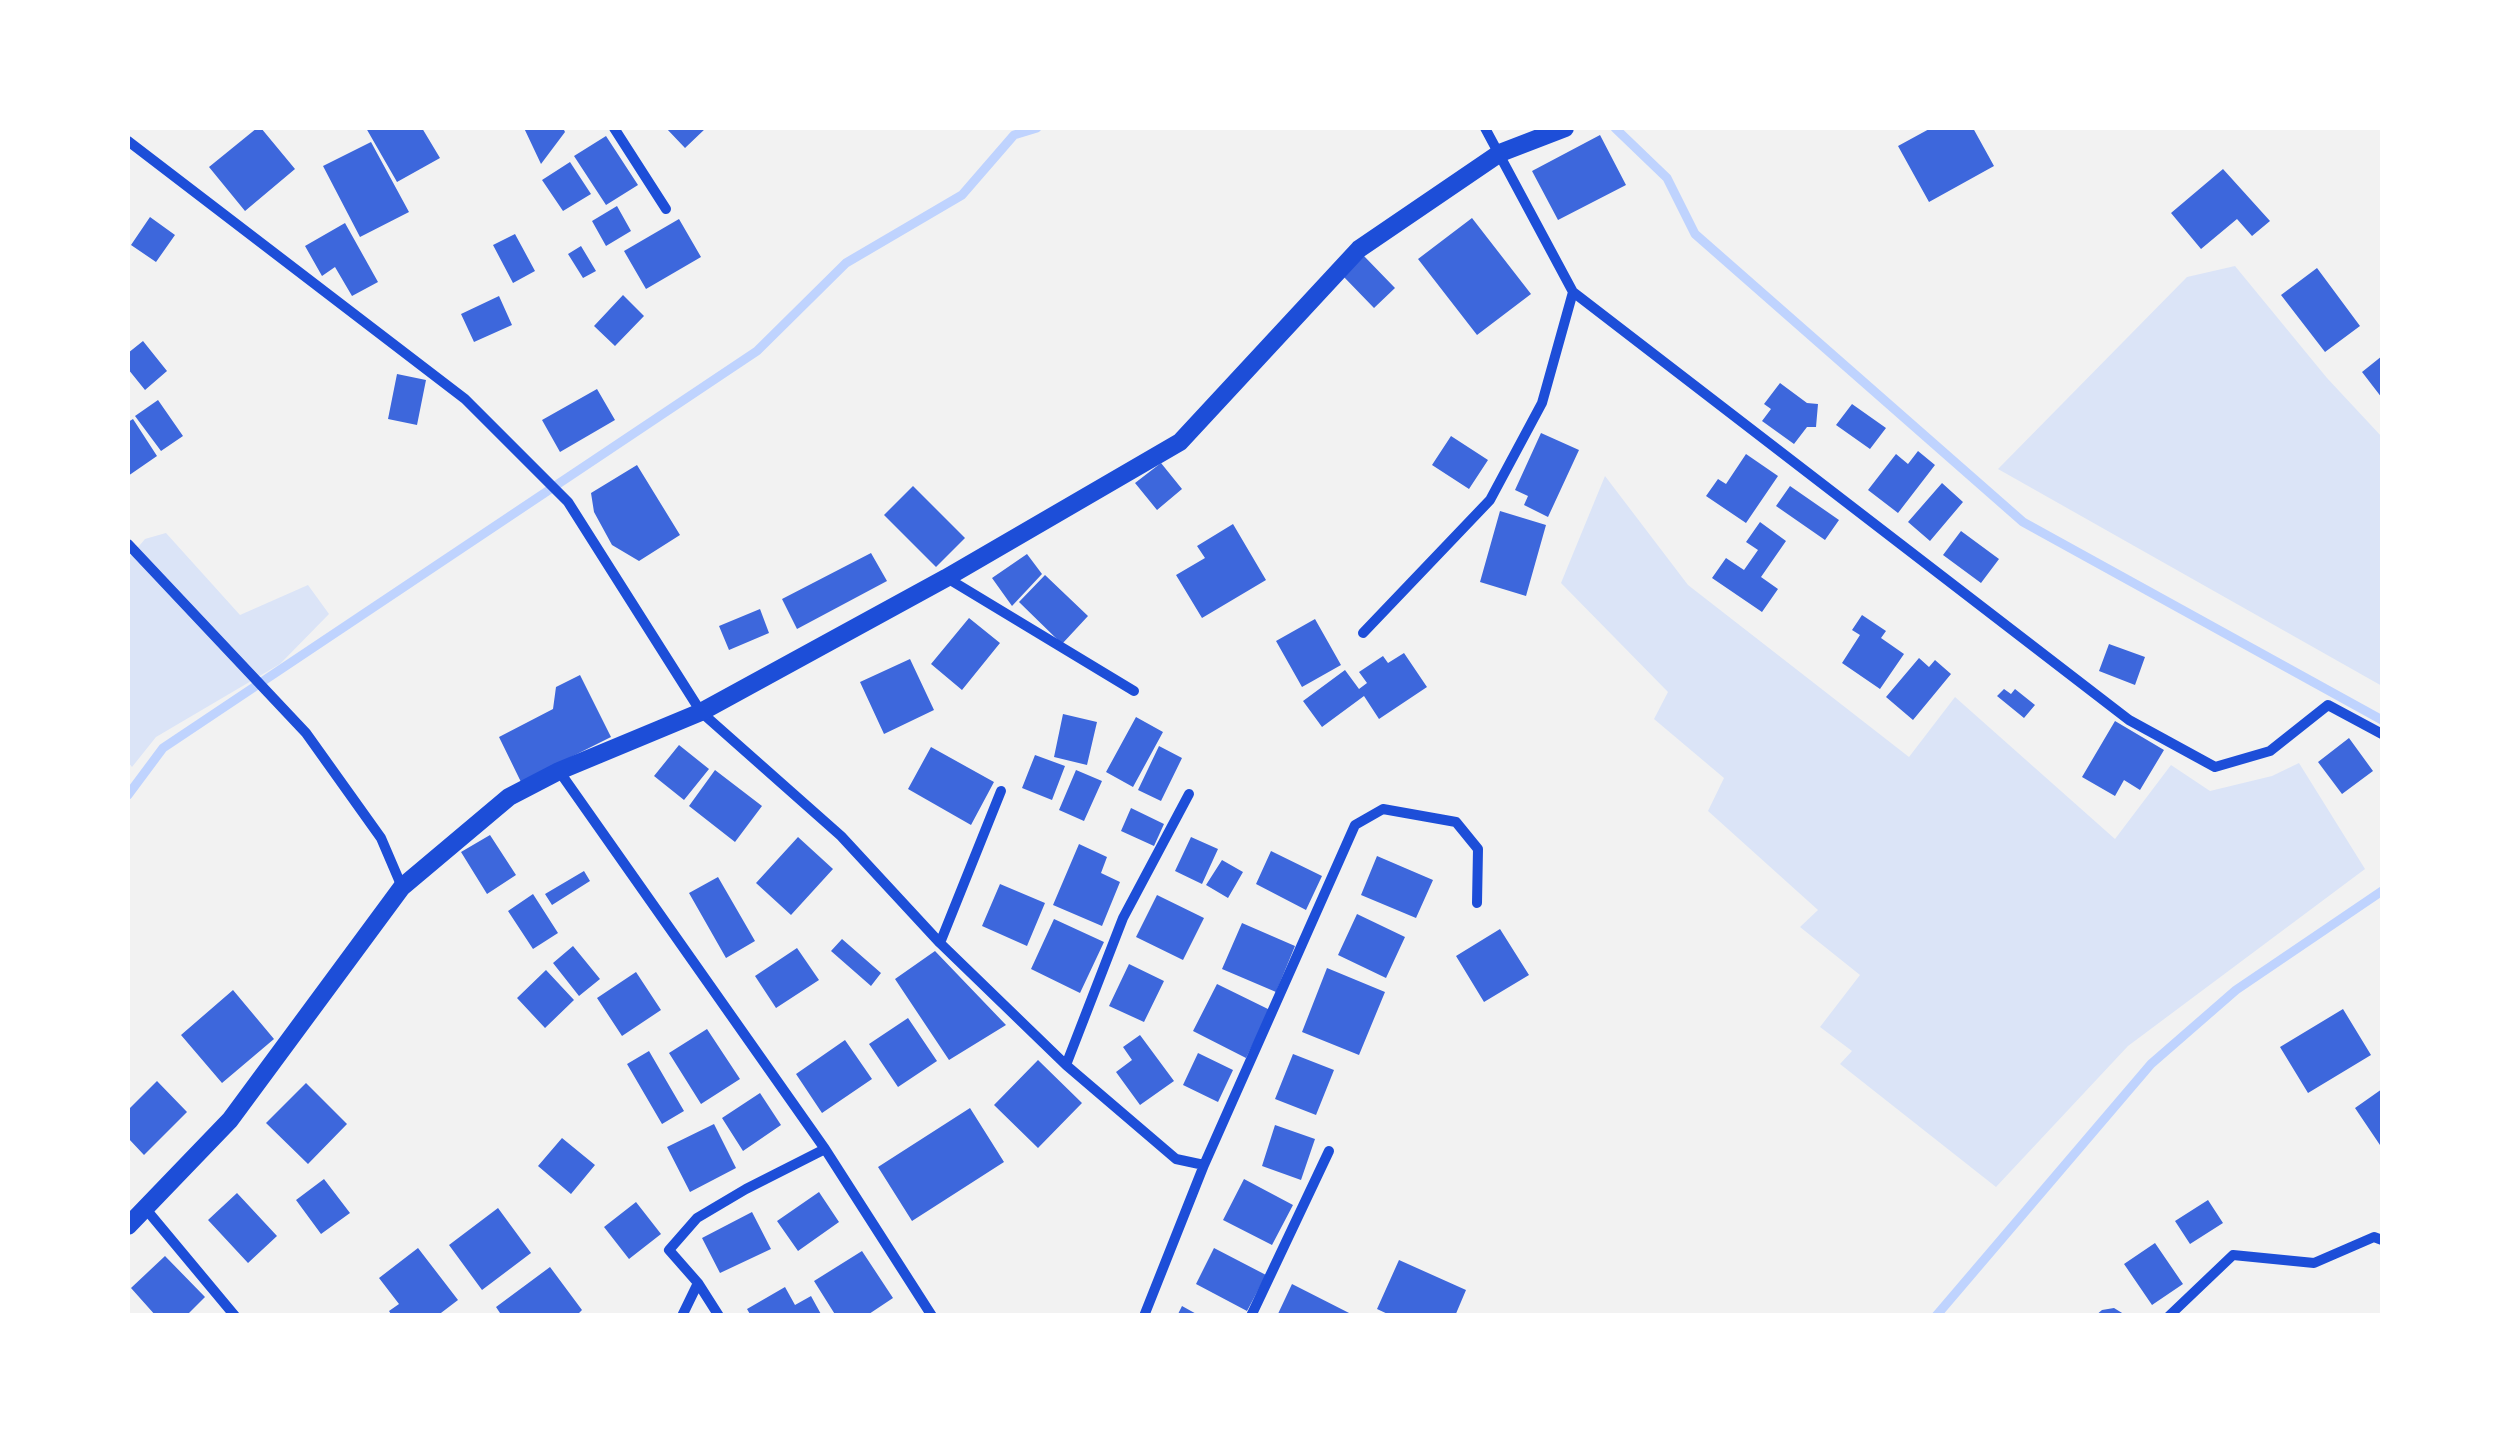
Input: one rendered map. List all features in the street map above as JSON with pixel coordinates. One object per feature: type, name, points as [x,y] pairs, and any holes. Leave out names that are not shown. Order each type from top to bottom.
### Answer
[{"type":"street","points":[[614,128],[666,209]]},
{"type":"street","points":[[1485,128],[1573,292],[2129,720],[2215,767],[2270,751],[2328,705],[2382,734]]},
{"type":"street","points":[[128,1226],[230,1120],[402,887],[508,797],[559,770],[701,712],[946,578],[1180,442],[1359,249],[1500,153],[1564,128]]},
{"type":"street","points":[[128,141],[464,399],[568,502],[701,712],[841,836],[940,942],[1066,1065],[1176,1158],[1204,1165]]},
{"type":"street","points":[[1363,633],[1490,500],[1542,402],[1573,292]]},
{"type":"street","points":[[128,544],[306,733],[381,838],[402,887]]},
{"type":"street","points":[[946,578],[1134,691]]},
{"type":"street","points":[[559,770],[825,1149],[932,1316]]},
{"type":"street","points":[[940,942],[1001,791]]},
{"type":"street","points":[[1066,1065],[1122,918],[1189,794]]},
{"type":"street","points":[[1144,1316],[1204,1165],[1355,824],[1383,809],[1456,822],[1478,849],[1477,903]]},
{"type":"street","points":[[719,1316],[698,1283],[669,1250],[697,1218],[825,1149]]},
{"type":"street","points":[[1251,1316],[1329,1151]]},
{"type":"street","points":[[145,1208],[235,1316]]},
{"type":"street","points":[[2169,1316],[2233,1255],[2314,1263],[2374,1237],[2382,1240]]},
{"type":"street","points":[[682,1316],[698,1283]]},
{"type":"shaded area","points":[[2235,266],[2327,378],[2382,437],[2382,686],[1998,469],[2187,277]]},
{"type":"shaded area","points":[[1605,476],[1688,585],[1909,757],[1955,697],[2115,839],[2171,765],[2210,791],[2272,776],[2299,763],[2365,869],[2128,1046],[1996,1187],[1840,1064],[1852,1051],[1820,1027],[1860,975],[1800,927],[1818,910],[1708,811],[1724,778],[1654,719],[1668,692],[1561,583]]},
{"type":"shaded area","points":[[166,533],[240,615],[308,585],[329,614],[280,664],[156,737],[132,767],[128,762],[128,559],[145,539]]},
{"type":"building","points":[[257,128],[295,169],[245,211],[209,167]]},
{"type":"building","points":[[366,128],[422,128],[440,158],[397,182]]},
{"type":"building","points":[[524,128],[563,128],[565,132],[541,164]]},
{"type":"building","points":[[666,128],[706,128],[685,148]]},
{"type":"building","points":[[1931,128],[1973,128],[1994,166],[1929,202],[1898,146]]},
{"type":"building","points":[[1600,135],[1626,185],[1558,220],[1532,171]]},
{"type":"building","points":[[606,136],[638,185],[606,205],[574,156]]},
{"type":"building","points":[[371,142],[409,212],[360,237],[323,166]]},
{"type":"building","points":[[570,162],[591,194],[563,211],[542,180]]},
{"type":"building","points":[[2223,169],[2270,221],[2252,236],[2237,219],[2201,249],[2171,213]]},
{"type":"building","points":[[617,206],[631,231],[606,246],[592,221]]},
{"type":"building","points":[[150,217],[175,235],[156,262],[131,245]]},
{"type":"building","points":[[1472,218],[1531,294],[1477,335],[1418,259]]},
{"type":"building","points":[[679,219],[701,257],[646,289],[624,251]]},
{"type":"building","points":[[345,223],[378,282],[352,296],[335,267],[322,276],[305,246]]},
{"type":"building","points":[[515,234],[535,271],[513,283],[493,245]]},
{"type":"building","points":[[581,246],[596,271],[583,278],[568,254]]},
{"type":"building","points":[[1363,255],[1395,288],[1374,308],[1342,275]]},
{"type":"building","points":[[2317,268],[2360,326],[2325,352],[2281,295]]},
{"type":"building","points":[[623,295],[644,316],[615,346],[594,326]]},
{"type":"building","points":[[499,296],[512,325],[474,342],[461,314]]},
{"type":"building","points":[[143,341],[167,371],[145,390],[128,369],[128,353]]},
{"type":"building","points":[[2382,356],[2382,398],[2362,372]]},
{"type":"building","points":[[397,374],[426,380],[417,425],[388,419]]},
{"type":"building","points":[[1780,383],[1807,403],[1818,404],[1816,427],[1807,427],[1794,444],[1762,421],[1771,409],[1764,404]]},
{"type":"building","points":[[597,389],[615,420],[560,452],[542,420]]},
{"type":"building","points":[[158,400],[183,436],[161,451],[135,416]]},
{"type":"building","points":[[1852,404],[1886,428],[1870,449],[1836,425]]},
{"type":"building","points":[[133,419],[157,456],[128,476],[128,422]]},
{"type":"building","points":[[1541,433],[1579,450],[1548,517],[1524,505],[1528,496],[1515,490]]},
{"type":"building","points":[[1451,436],[1488,460],[1469,489],[1432,465]]},
{"type":"building","points":[[1918,451],[1935,465],[1898,513],[1868,490],[1896,454],[1908,464]]},
{"type":"building","points":[[1746,454],[1778,476],[1746,523],[1706,496],[1718,479],[1726,484]]},
{"type":"building","points":[[1161,463],[1182,489],[1157,510],[1135,483]]},
{"type":"building","points":[[637,465],[680,535],[639,561],[612,545],[594,512],[591,493]]},
{"type":"building","points":[[1942,483],[1963,502],[1930,541],[1908,522]]},
{"type":"building","points":[[913,486],[965,538],[936,567],[884,515]]},
{"type":"building","points":[[1790,486],[1839,520],[1825,540],[1776,506]]},
{"type":"building","points":[[1500,511],[1546,525],[1526,596],[1480,582]]},
{"type":"building","points":[[1760,522],[1786,541],[1761,577],[1778,589],[1762,612],[1712,578],[1726,558],[1744,570],[1758,550],[1746,542]]},
{"type":"building","points":[[1233,524],[1266,580],[1202,618],[1176,575],[1205,558],[1197,546]]},
{"type":"building","points":[[1961,531],[1999,559],[1981,583],[1943,555]]},
{"type":"building","points":[[871,553],[887,581],[797,629],[782,599]]},
{"type":"building","points":[[1027,554],[1042,574],[1012,606],[992,578]]},
{"type":"building","points":[[1045,575],[1088,616],[1062,644],[1019,602]]},
{"type":"building","points":[[760,609],[769,633],[729,650],[719,626]]},
{"type":"building","points":[[1862,615],[1886,631],[1881,638],[1904,654],[1880,689],[1842,663],[1860,635],[1852,630]]},
{"type":"building","points":[[969,618],[1000,643],[962,690],[931,664]]},
{"type":"building","points":[[1315,619],[1341,665],[1302,687],[1276,641]]},
{"type":"building","points":[[2109,644],[2145,657],[2135,685],[2099,671]]},
{"type":"building","points":[[1404,653],[1427,687],[1379,719],[1364,696],[1322,727],[1303,701],[1345,670],[1359,689],[1367,683],[1359,672],[1383,656],[1388,663]]},
{"type":"building","points":[[1919,658],[1929,667],[1935,660],[1951,674],[1913,720],[1886,697]]},
{"type":"building","points":[[910,659],[934,710],[884,734],[860,682]]},
{"type":"building","points":[[580,675],[611,737],[521,782],[499,737],[553,709],[556,687]]},
{"type":"building","points":[[2004,689],[2011,694],[2015,689],[2035,705],[2024,718],[1997,696]]},
{"type":"building","points":[[1063,714],[1097,722],[1087,765],[1054,757]]},
{"type":"building","points":[[1136,717],[1163,732],[1133,787],[1106,772]]},
{"type":"building","points":[[2115,721],[2164,750],[2140,790],[2124,780],[2115,796],[2082,777]]},
{"type":"building","points":[[2349,738],[2373,771],[2342,794],[2318,762]]},
{"type":"building","points":[[679,745],[709,769],[684,800],[654,776]]},
{"type":"building","points":[[1159,746],[1182,758],[1161,801],[1138,790]]},
{"type":"building","points":[[931,747],[994,782],[971,825],[908,789]]},
{"type":"building","points":[[1035,755],[1065,766],[1052,800],[1022,788]]},
{"type":"building","points":[[715,770],[762,806],[735,842],[689,806]]},
{"type":"building","points":[[1076,770],[1102,781],[1084,821],[1059,810]]},
{"type":"building","points":[[1131,808],[1164,824],[1154,846],[1121,831]]},
{"type":"building","points":[[490,835],[516,875],[487,894],[461,852]]},
{"type":"building","points":[[798,837],[833,869],[791,915],[756,883]]},
{"type":"building","points":[[1191,837],[1218,849],[1202,884],[1175,871]]},
{"type":"building","points":[[1079,844],[1107,857],[1101,873],[1120,882],[1102,926],[1053,905]]},
{"type":"building","points":[[1271,851],[1322,876],[1306,910],[1256,884]]},
{"type":"building","points":[[1377,856],[1433,880],[1416,918],[1361,895]]},
{"type":"building","points":[[1222,860],[1243,872],[1228,898],[1206,885]]},
{"type":"building","points":[[584,871],[590,881],[552,905],[545,894]]},
{"type":"building","points":[[718,877],[755,941],[726,958],[689,893]]},
{"type":"building","points":[[1000,884],[1045,903],[1027,946],[982,926]]},
{"type":"building","points":[[533,894],[558,933],[533,949],[508,911]]},
{"type":"building","points":[[1157,895],[1204,918],[1183,960],[1136,937]]},
{"type":"building","points":[[1357,914],[1405,937],[1386,978],[1338,955]]},
{"type":"building","points":[[1054,919],[1104,942],[1080,993],[1031,969]]},
{"type":"building","points":[[1242,923],[1295,946],[1276,992],[1222,969]]},
{"type":"building","points":[[1500,929],[1529,975],[1484,1002],[1456,956]]},
{"type":"building","points":[[842,939],[881,973],[871,986],[831,951]]},
{"type":"building","points":[[573,946],[600,979],[579,996],[553,963]]},
{"type":"building","points":[[797,948],[819,980],[776,1008],[755,976]]},
{"type":"building","points":[[935,951],[1006,1025],[949,1060],[895,979]]},
{"type":"building","points":[[1129,964],[1164,981],[1144,1022],[1109,1006]]},
{"type":"building","points":[[1327,968],[1385,992],[1359,1055],[1302,1032]]},
{"type":"building","points":[[546,970],[574,1000],[545,1028],[517,998]]},
{"type":"building","points":[[636,972],[661,1010],[622,1036],[597,998]]},
{"type":"building","points":[[1217,984],[1270,1010],[1246,1058],[1193,1031]]},
{"type":"building","points":[[233,990],[274,1039],[222,1083],[181,1035]]},
{"type":"building","points":[[2343,1009],[2371,1055],[2308,1093],[2280,1047]]},
{"type":"building","points":[[908,1018],[937,1061],[898,1087],[869,1044]]},
{"type":"building","points":[[707,1029],[740,1079],[701,1104],[669,1053]]},
{"type":"building","points":[[1140,1035],[1174,1081],[1140,1105],[1116,1072],[1132,1060],[1123,1047]]},
{"type":"building","points":[[845,1040],[872,1079],[822,1113],[796,1074]]},
{"type":"building","points":[[649,1051],[684,1111],[662,1124],[627,1064]]},
{"type":"building","points":[[1198,1053],[1233,1070],[1218,1102],[1183,1085]]},
{"type":"building","points":[[1293,1054],[1334,1070],[1316,1115],[1275,1099]]},
{"type":"building","points":[[1038,1060],[1082,1103],[1038,1148],[994,1105]]},
{"type":"building","points":[[157,1081],[187,1112],[144,1155],[128,1138],[128,1110]]},
{"type":"building","points":[[306,1083],[347,1124],[308,1164],[266,1123]]},
{"type":"building","points":[[2382,1089],[2382,1148],[2355,1108]]},
{"type":"building","points":[[760,1093],[781,1125],[743,1151],[722,1118]]},
{"type":"building","points":[[970,1108],[1004,1162],[912,1221],[878,1167]]},
{"type":"building","points":[[714,1124],[736,1168],[690,1192],[667,1147]]},
{"type":"building","points":[[1275,1125],[1315,1139],[1301,1180],[1262,1166]]},
{"type":"building","points":[[562,1138],[595,1165],[571,1194],[538,1166]]},
{"type":"building","points":[[324,1179],[350,1213],[321,1234],[296,1200]]},
{"type":"building","points":[[1244,1179],[1293,1205],[1272,1245],[1223,1220]]},
{"type":"building","points":[[819,1192],[839,1222],[798,1251],[777,1221]]},
{"type":"building","points":[[237,1193],[277,1236],[248,1263],[208,1220]]},
{"type":"building","points":[[2208,1200],[2223,1223],[2190,1244],[2175,1221]]},
{"type":"building","points":[[636,1202],[661,1234],[629,1259],[604,1227]]},
{"type":"building","points":[[498,1208],[531,1253],[482,1290],[449,1245]]},
{"type":"building","points":[[752,1212],[771,1249],[720,1273],[702,1238]]},
{"type":"building","points":[[2155,1243],[2183,1284],[2152,1305],[2124,1264]]},
{"type":"building","points":[[418,1248],[458,1300],[437,1316],[392,1316],[389,1311],[399,1304],[379,1278]]},
{"type":"building","points":[[1214,1248],[1266,1275],[1247,1311],[1196,1284]]},
{"type":"building","points":[[862,1251],[893,1298],[866,1316],[836,1316],[814,1281]]},
{"type":"building","points":[[165,1256],[205,1297],[186,1316],[156,1316],[131,1288]]},
{"type":"building","points":[[1399,1260],[1466,1290],[1455,1316],[1392,1316],[1377,1309]]},
{"type":"building","points":[[550,1267],[582,1310],[576,1316],[502,1316],[496,1307]]},
{"type":"building","points":[[1292,1284],[1355,1316],[1277,1316]]},
{"type":"building","points":[[785,1287],[795,1305],[811,1296],[822,1316],[751,1316],[747,1309]]},
{"type":"building","points":[[1182,1306],[1200,1316],[1177,1316]]},
{"type":"building","points":[[2114,1308],[2127,1316],[2095,1316],[2102,1310]]},
{"type":"waterway","points":[[128,795],[163,748],[757,351],[846,263],[962,195],[1014,135],[1037,128]]},
{"type":"waterway","points":[[1615,128],[1667,178],[1695,234],[2023,522],[2382,720]]},
{"type":"waterway","points":[[1936,1316],[2151,1064],[2236,990],[2382,891]]}]
